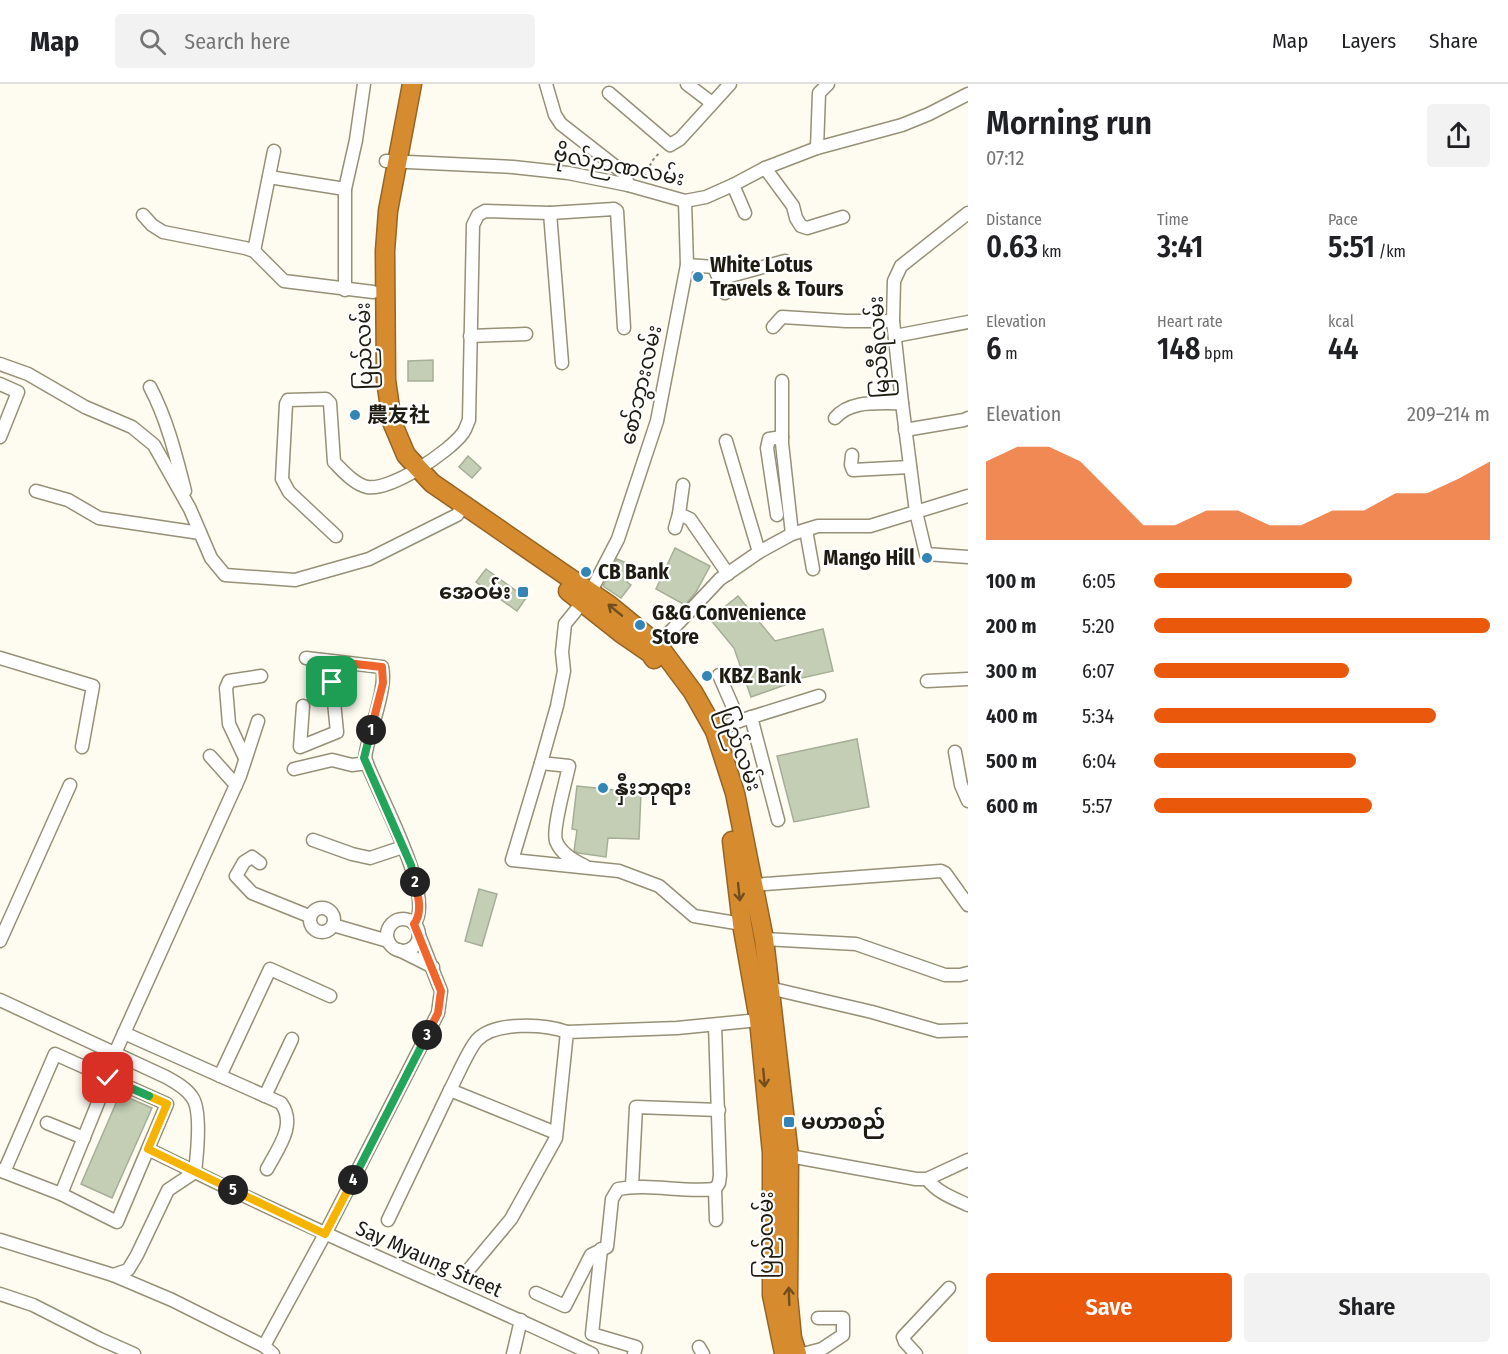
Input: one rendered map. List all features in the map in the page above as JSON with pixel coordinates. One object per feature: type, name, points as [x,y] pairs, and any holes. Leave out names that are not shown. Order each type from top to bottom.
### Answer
[{"type":"highway","name":"ပြည်လမ်း","points":[[400,84],[385,251],[386,380],[392,422],[398,441],[425,492],[461,510],[558,582],[587,598],[654,649],[693,692],[715,731],[735,793],[764,939],[759,1020],[780,1154],[772,1295],[785,1354]]},
{"type":"highway","name":"ပြည်လမ်း","points":[[412,84],[377,210],[373,292],[375,381],[381,425],[387,445],[396,461],[413,472]]},
{"type":"highway","name":"ပြည်လမ်း","points":[[654,649],[704,735],[723,796],[733,847],[742,924],[762,987],[780,1154],[788,1297],[796,1354]]},
{"type":"street","points":[[345,290],[345,189],[356,140],[364,84]]},
{"type":"street","points":[[546,84],[555,115],[561,124],[625,174],[634,187]]},
{"type":"street","points":[[687,84],[712,104]]},
{"type":"street","points":[[609,93],[670,145],[680,139],[730,84]]},
{"type":"street","points":[[817,148],[819,93],[828,84]]},
{"type":"street","name":"ဗိုလ်ဉာဏလမ်း","points":[[392,162],[513,167],[568,173],[685,201],[706,197],[733,186],[765,168],[817,148],[902,125],[968,94]]},
{"type":"street","points":[[254,252],[274,150]]},
{"type":"street","points":[[765,168],[793,206],[801,226],[807,228],[843,217]]},
{"type":"street","points":[[269,177],[345,189]]},
{"type":"street","points":[[733,186],[745,213]]},
{"type":"street","name":"စော်ဘွားလမ်း","points":[[585,866],[512,860],[557,706],[564,671],[562,652],[565,624],[587,598],[618,538],[651,443],[687,265],[685,201]]},
{"type":"street","points":[[336,536],[289,492],[282,479],[286,404],[288,400],[326,399],[330,403],[334,462],[348,476],[365,487],[378,487],[413,472],[446,450],[464,433],[469,420],[473,225],[478,215],[485,211],[550,213],[614,209],[617,211],[624,328]]},
{"type":"street","points":[[550,213],[562,363]]},
{"type":"street","name":"မြသီရီလမ်း","points":[[968,213],[900,266],[894,280],[893,321],[916,512],[926,554],[968,557]]},
{"type":"street","points":[[143,214],[152,225],[163,232],[245,248],[254,252],[284,281],[373,292]]},
{"type":"street","points":[[719,279],[785,261]]},
{"type":"street","points":[[687,265],[714,267],[725,293]]},
{"type":"street","points":[[772,327],[782,317],[893,321]]},
{"type":"street","points":[[895,336],[968,322]]},
{"type":"street","points":[[470,336],[526,334]]},
{"type":"street","points":[[0,364],[28,374],[85,407],[132,427],[154,445],[190,509],[211,558],[225,575],[261,579],[295,579],[369,559],[461,510]]},
{"type":"street","points":[[782,381],[782,437],[792,534]]},
{"type":"street","points":[[0,384],[18,392],[0,437]]},
{"type":"street","points":[[150,387],[175,452],[190,509]]},
{"type":"street","points":[[835,418],[842,409],[857,404],[902,403]]},
{"type":"street","points":[[905,430],[968,418]]},
{"type":"street","points":[[777,515],[767,448],[769,439],[782,437]]},
{"type":"street","points":[[726,441],[759,552]]},
{"type":"street","points":[[852,454],[853,470],[910,467]]},
{"type":"street","points":[[675,528],[680,514],[683,485]]},
{"type":"street","points":[[36,491],[68,500],[99,518],[200,533]]},
{"type":"street","points":[[654,649],[720,579],[759,552],[792,534],[818,526],[870,526],[968,496]]},
{"type":"street","points":[[680,514],[690,519],[728,574]]},
{"type":"street","points":[[806,530],[813,569]]},
{"type":"street","points":[[0,658],[93,686],[81,747]]},
{"type":"street","points":[[306,658],[382,667],[383,683],[364,758],[411,865],[419,900],[417,941],[409,950],[333,925]]},
{"type":"street","points":[[303,706],[300,747],[337,732],[332,682],[318,681],[320,660]]},
{"type":"street","points":[[719,675],[738,721]]},
{"type":"street","points":[[245,758],[229,724],[226,688],[229,681],[261,676]]},
{"type":"street","points":[[927,681],[968,679]]},
{"type":"street","points":[[715,731],[738,721],[819,696]]},
{"type":"street","points":[[751,717],[778,820]]},
{"type":"street","points":[[115,1053],[236,785],[258,721]]},
{"type":"street","points":[[955,752],[961,785],[968,801]]},
{"type":"street","points":[[210,756],[236,785]]},
{"type":"street","points":[[294,769],[332,760],[352,765],[367,763]]},
{"type":"street","points":[[541,763],[569,766],[557,823],[556,840],[562,850],[572,859],[585,866],[619,871],[659,885],[694,916],[742,924]]},
{"type":"street","points":[[0,942],[70,785]]},
{"type":"street","points":[[313,840],[370,858],[403,847]]},
{"type":"street","points":[[260,863],[252,857],[244,862],[236,876],[252,893],[309,916]]},
{"type":"street","points":[[753,885],[931,871],[945,873],[968,905]]},
{"type":"street","points":[[316,908],[326,908],[333,914],[333,925],[327,931],[317,932],[310,926],[309,916],[316,908]]},
{"type":"street","points":[[0,1240],[113,1275],[172,1300],[268,1350],[438,1013],[441,991],[433,967],[416,930],[403,919],[392,924],[387,935],[393,945],[433,967]]},
{"type":"street","points":[[764,939],[856,945],[945,975],[968,973]]},
{"type":"street","points":[[220,1076],[270,969],[330,996]]},
{"type":"street","points":[[762,987],[938,1031],[968,1029]]},
{"type":"street","points":[[0,1000],[166,1077],[193,1097],[196,1104],[198,1125],[195,1172],[168,1190],[128,1270],[113,1275]]},
{"type":"street","points":[[388,1220],[450,1090],[477,1040],[497,1028],[553,1027],[567,1032],[715,1025],[759,1020]]},
{"type":"street","points":[[715,1025],[720,1175],[715,1189],[716,1220]]},
{"type":"street","points":[[470,1268],[511,1219],[555,1138],[567,1032]]},
{"type":"street","points":[[124,1033],[281,1103],[286,1110],[288,1129],[267,1169]]},
{"type":"street","points":[[265,1096],[292,1039]]},
{"type":"street","points":[[55,1054],[167,1104],[148,1149],[117,1222],[61,1194],[2,1171],[55,1054]]},
{"type":"street","points":[[61,1194],[108,1078]]},
{"type":"street","points":[[450,1090],[556,1133]]},
{"type":"street","points":[[632,1186],[636,1107],[719,1110]]},
{"type":"street","points":[[47,1123],[84,1138]]},
{"type":"street","name":"Say Myaung Street","points":[[148,1149],[325,1234],[521,1320],[592,1354]]},
{"type":"street","points":[[780,1154],[916,1179],[927,1179],[968,1160]]},
{"type":"street","points":[[927,1179],[933,1187],[968,1205]]},
{"type":"street","points":[[536,1293],[565,1306],[591,1255],[607,1247],[612,1199],[618,1189],[632,1186],[701,1191],[715,1189]]},
{"type":"street","points":[[601,1249],[592,1334],[636,1347],[634,1354]]},
{"type":"street","points":[[916,1354],[903,1337],[949,1288]]},
{"type":"street","points":[[0,1294],[33,1305],[134,1354]]},
{"type":"street","points":[[803,1354],[822,1349],[843,1335],[843,1318],[818,1318]]},
{"type":"street","points":[[513,1354],[521,1320]]},
{"type":"path","points":[[634,187],[660,152]]},
{"type":"building","points":[[433,360],[433,381],[408,381],[408,361]]},
{"type":"building","points":[[468,456],[481,468],[472,478],[459,467]]},
{"type":"building","points":[[675,548],[710,566],[696,592],[685,605],[656,589]]},
{"type":"building","points":[[617,559],[638,568],[627,582],[631,585],[621,598],[603,586]]},
{"type":"building","points":[[486,569],[526,598],[517,611],[476,582]]},
{"type":"building","points":[[738,596],[775,641],[823,629],[833,671],[784,682],[785,685],[751,697],[734,648],[710,619]]},
{"type":"building","points":[[857,739],[869,807],[794,822],[777,756]]},
{"type":"building","points":[[577,786],[641,793],[639,839],[608,838],[606,857],[574,851],[577,830],[572,829]]},
{"type":"building","points":[[479,889],[497,894],[482,946],[465,941]]},
{"type":"building","points":[[120,1094],[152,1108],[112,1198],[81,1184]]},
{"type":"place","name":"White Lotus Travels & Tours","points":[[698,277]]},
{"type":"place","name":"農友社","points":[[355,415]]},
{"type":"place","name":"Mango Hill","points":[[927,558]]},
{"type":"place","name":"CB Bank","points":[[586,572]]},
{"type":"place","name":"အေဝမ်း","points":[[523,592]]},
{"type":"place","name":"G&G Convenience Store","points":[[640,625]]},
{"type":"place","name":"KBZ Bank","points":[[707,676]]},
{"type":"place","name":"နှီးဘုရား","points":[[603,788]]},
{"type":"place","name":"မဟာစည်","points":[[789,1122]]},
{"type":"route","points":[[108,1078],[167,1104],[148,1149],[325,1234],[438,1013],[441,991],[418,929],[414,924],[418,919],[419,900],[411,865],[364,758],[383,683],[382,667],[320,660],[318,681],[332,682]]}]
